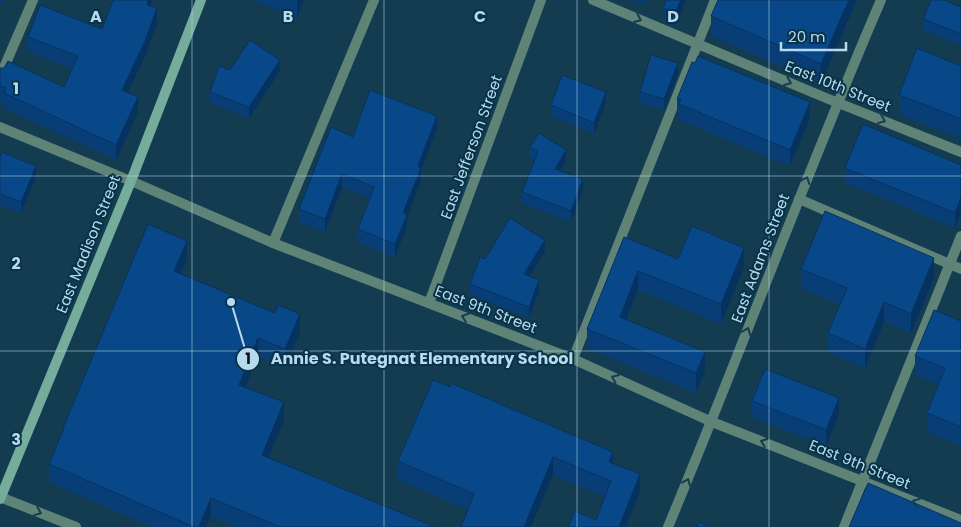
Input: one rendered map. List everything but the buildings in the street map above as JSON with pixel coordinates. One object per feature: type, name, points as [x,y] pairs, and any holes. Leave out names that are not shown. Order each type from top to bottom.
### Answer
[{"type":"main road","name":"East Madison Street","points":[[0,498],[130,180],[201,0]]},
{"type":"street","points":[[0,77],[33,0]]},
{"type":"street","points":[[273,243],[374,0]]},
{"type":"street","name":"East Jefferson Street","points":[[429,303],[541,0]]},
{"type":"street","name":"East 10th Street","points":[[593,0],[961,152]]},
{"type":"street","points":[[573,359],[715,0]]},
{"type":"street","name":"East Adams Street","points":[[668,527],[712,422],[837,102],[881,0]]},
{"type":"street","name":"East 9th Street","points":[[0,127],[130,180],[273,243],[573,359],[712,422],[961,520]]},
{"type":"street","points":[[799,199],[961,269]]},
{"type":"street","points":[[844,527],[864,482],[961,236]]},
{"type":"street","points":[[0,498],[76,527]]},
{"type":"place","name":"Annie S. Putegnat Elementary School","points":[[231,302]]}]
